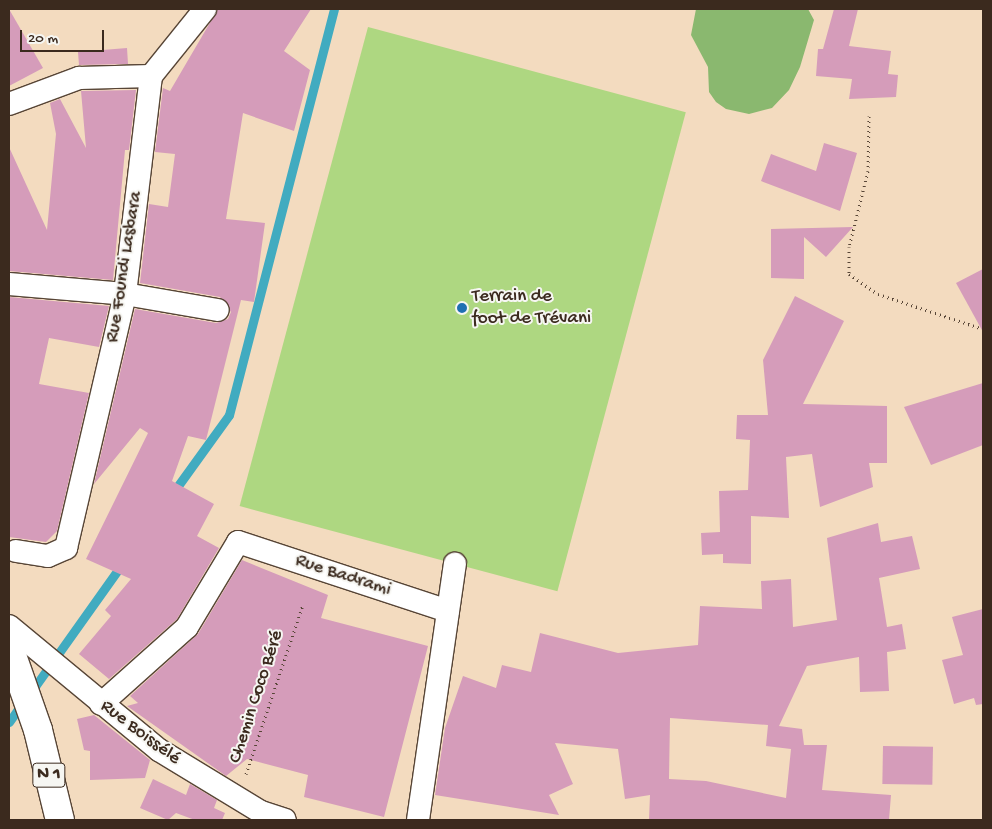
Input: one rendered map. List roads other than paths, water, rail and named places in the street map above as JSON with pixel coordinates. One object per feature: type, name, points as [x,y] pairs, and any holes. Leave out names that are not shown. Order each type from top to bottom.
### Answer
[{"type":"main road","name":"N 1","points":[[11,652],[38,730],[60,820]]},
{"type":"street","points":[[9,104],[79,78],[151,76],[206,9]]},
{"type":"street","name":"Rue Foundi Lasbara","points":[[16,551],[48,556],[66,548],[125,294],[151,76]]},
{"type":"street","points":[[9,284],[125,294],[218,310]]},
{"type":"street","name":"Rue Badrami","points":[[102,704],[187,628],[238,542],[448,611]]},
{"type":"street","points":[[418,820],[455,564]]},
{"type":"street","name":"Rue Boissélé","points":[[9,626],[39,648],[74,682],[159,750],[237,798],[285,820]]},
{"type":"waterway","points":[[172,494],[229,415],[334,9]]},
{"type":"waterway","points":[[31,692],[122,564]]},
{"type":"waterway","points":[[9,722],[23,702]]},
{"type":"place","name":"Terrain de foot de Trévani","points":[[462,308]]}]
